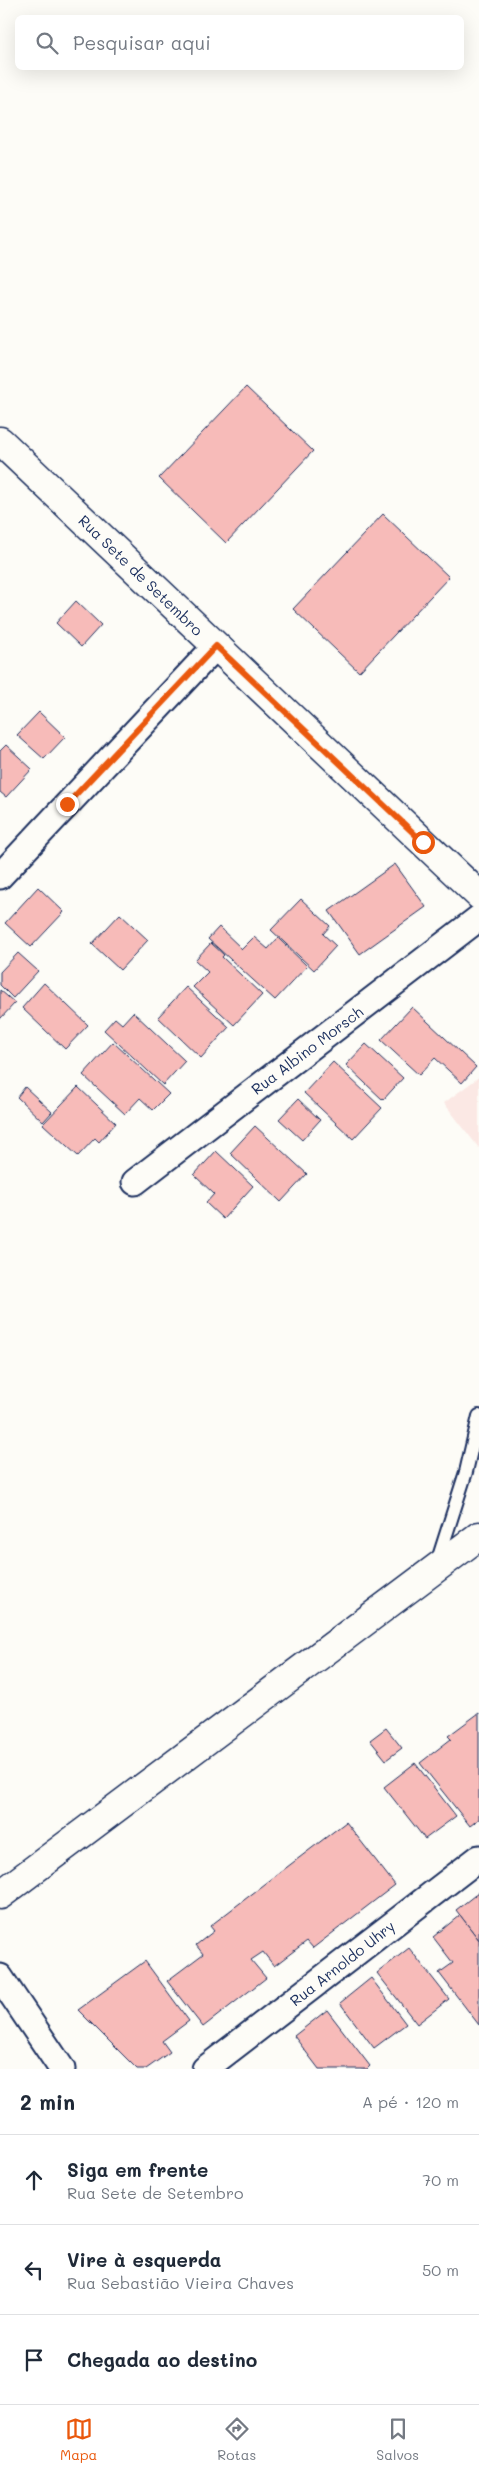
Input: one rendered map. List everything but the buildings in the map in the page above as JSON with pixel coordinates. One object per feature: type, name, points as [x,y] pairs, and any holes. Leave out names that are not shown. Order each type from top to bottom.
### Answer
[{"type":"main road","name":"Rua Sete de Setembro","points":[[0,441],[479,895]]},
{"type":"main road","points":[[0,1895],[479,1536]]},
{"type":"street","points":[[0,876],[216,646]]},
{"type":"street","name":"Rua Albino Morsch","points":[[134,1182],[479,918]]},
{"type":"street","name":"Rua Arnoldo Uhry","points":[[205,2069],[479,1858]]},
{"type":"street","points":[[0,1977],[62,2069]]},
{"type":"lane","points":[[435,1568],[466,1472],[479,1416]]},
{"type":"shaded area","points":[[479,1077],[479,1148],[444,1103]]},
{"type":"route","points":[[67,804],[216,646],[423,842]]}]
